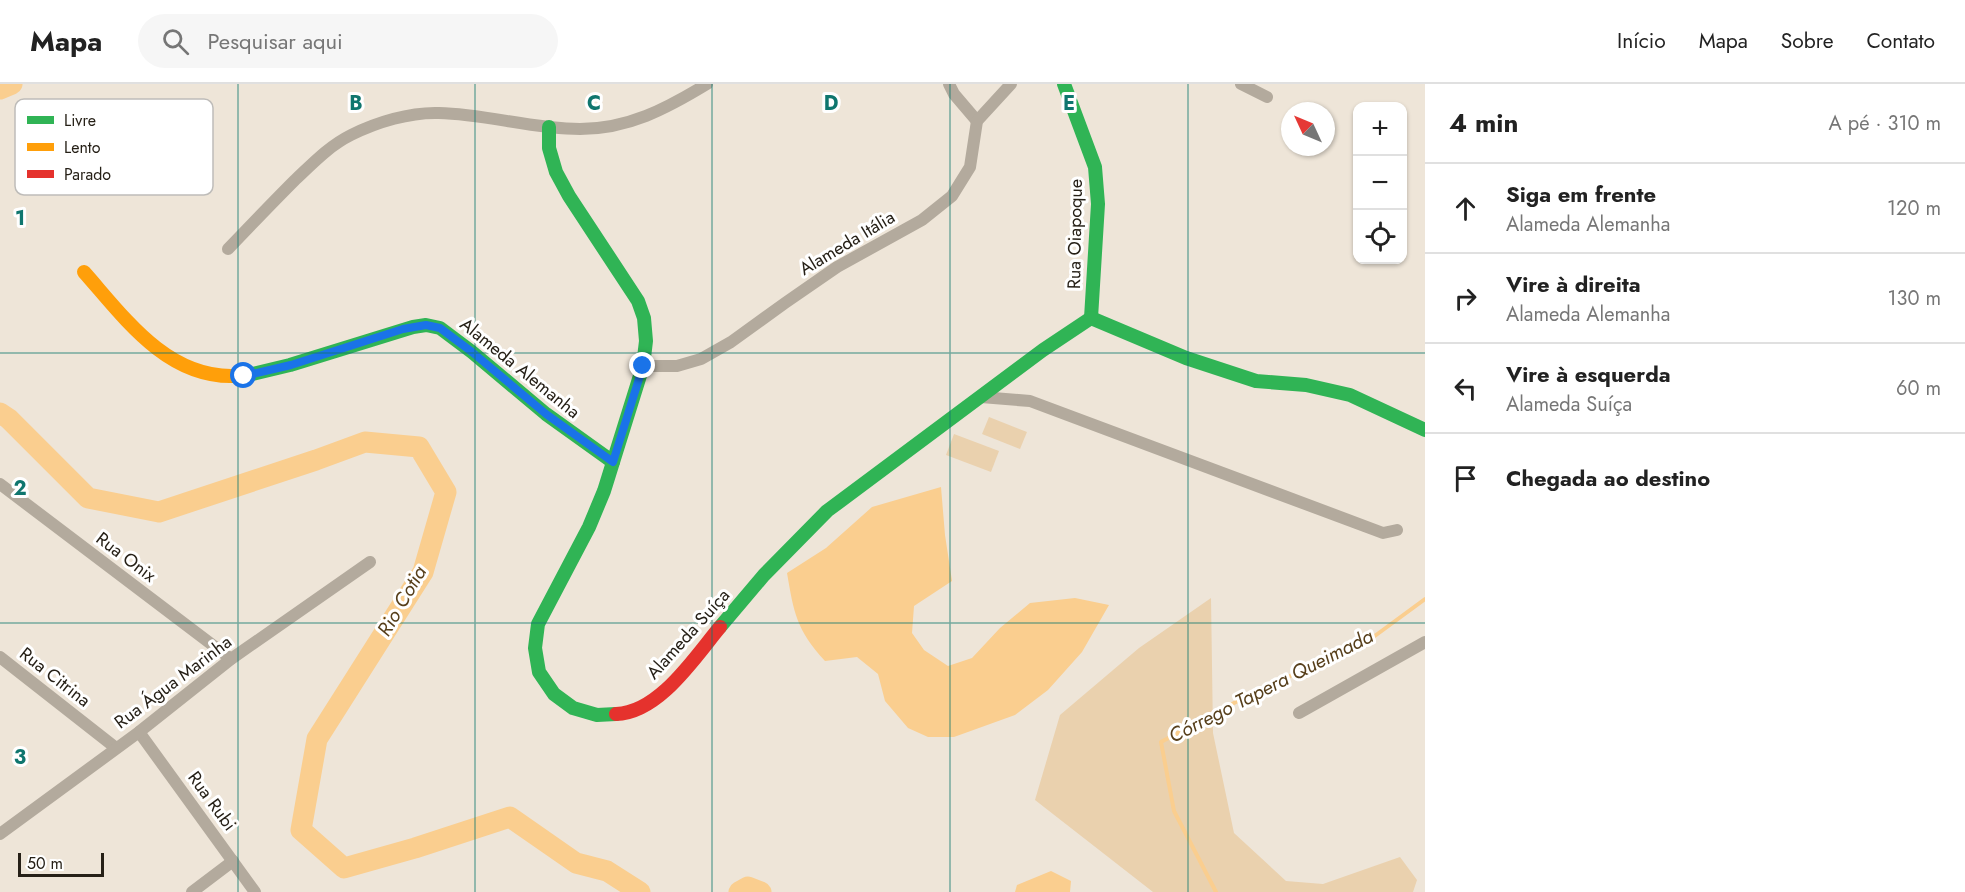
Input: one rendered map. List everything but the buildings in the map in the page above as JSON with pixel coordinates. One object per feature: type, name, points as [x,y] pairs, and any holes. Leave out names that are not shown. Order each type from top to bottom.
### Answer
[{"type":"street","points":[[228,249],[327,149],[350,135],[372,126],[401,117],[437,113],[581,129],[638,121],[683,99],[706,84]]},
{"type":"street","points":[[949,84],[954,94],[977,121],[1011,84]]},
{"type":"street","name":"Rua Oiapoque","points":[[1064,84],[1095,167],[1098,204],[1091,318]]},
{"type":"street","points":[[1241,84],[1267,97]]},
{"type":"street","name":"Alameda Itália","points":[[643,366],[676,366],[701,359],[731,342],[837,267],[922,220],[952,196],[969,167],[977,121]]},
{"type":"street","name":"Alameda Suíça","points":[[549,127],[549,148],[556,172],[638,301],[644,318],[646,341],[643,366],[604,491],[589,528],[538,624],[535,648],[539,672],[554,694],[573,708],[597,715],[622,714],[648,704],[674,682],[764,575],[826,511],[1043,350],[1091,318]]},
{"type":"street","name":"Alameda Alemanha","points":[[84,272],[133,327],[161,353],[189,369],[219,376],[244,376],[291,365],[413,327],[426,325],[440,328],[546,414],[613,462]]},
{"type":"street","points":[[1091,318],[1186,358],[1256,381],[1306,385],[1350,395],[1425,430]]},
{"type":"street","points":[[981,398],[1030,401],[1383,533],[1397,530]]},
{"type":"street","name":"Rua Onix","points":[[0,484],[231,659]]},
{"type":"street","name":"Rua Água Marinha","points":[[0,834],[139,732],[231,659],[370,562]]},
{"type":"street","points":[[1299,713],[1425,642]]},
{"type":"street","name":"Rua Citrina","points":[[0,657],[116,748]]},
{"type":"street","name":"Rua Rubi","points":[[139,732],[255,892]]},
{"type":"street","points":[[192,892],[233,861]]},
{"type":"shaded area","points":[[989,417],[1027,432],[1020,449],[982,434]]},
{"type":"shaded area","points":[[954,434],[999,451],[991,472],[946,455]]},
{"type":"shaded area","points":[[941,487],[952,581],[914,606],[912,633],[924,650],[948,666],[972,658],[1000,628],[1030,603],[1075,598],[1109,605],[1082,652],[1048,690],[1015,715],[954,737],[928,737],[908,728],[885,701],[878,674],[857,657],[825,661],[815,650],[798,620],[787,573],[826,548],[872,507]]},
{"type":"shaded area","points":[[1211,598],[1213,733],[1234,833],[1286,881],[1323,884],[1400,857],[1417,880],[1413,892],[1153,892],[1035,800],[1060,715],[1139,648]]},
{"type":"shaded area","points":[[1051,871],[1071,881],[1070,892],[1015,892],[1017,885]]},
{"type":"waterway","name":"Rio Cotia","points":[[0,89],[12,84]]},
{"type":"waterway","name":"Rio Cotia","points":[[0,413],[9,419],[88,498],[159,512],[365,442],[419,447],[446,492],[423,572],[317,739],[301,830],[344,868],[510,817],[576,863],[607,871],[640,892]]},
{"type":"waterway","name":"Córrego Tapera Queimada","points":[[1216,892],[1174,811],[1161,742],[1249,695],[1372,638],[1425,599]]},
{"type":"waterway","name":"Rio Cotia","points":[[739,892],[748,887],[761,892]]},
{"type":"traffic: fast","points":[[1064,84],[1095,167],[1098,204],[1091,318]]},
{"type":"traffic: fast","points":[[549,127],[549,148],[556,172],[569,196],[638,301],[644,318],[646,341],[643,366],[604,491],[589,527],[538,624],[535,648],[539,672],[554,694],[573,708],[597,715],[616,714]]},
{"type":"traffic: fast","points":[[720,627],[764,575],[827,511],[1043,350],[1091,318]]},
{"type":"traffic: fast","points":[[1091,318],[1186,358],[1256,381],[1306,385],[1350,395],[1425,430]]},
{"type":"traffic: fast","points":[[231,376],[244,376],[290,365],[413,327],[426,325],[440,328],[546,414],[613,462]]},
{"type":"traffic: slow","points":[[84,272],[131,325],[166,355],[186,366],[207,373],[231,376]]},
{"type":"traffic: jam","points":[[616,714],[632,711],[661,694],[675,681],[720,627]]},
{"type":"route","points":[[244,376],[291,365],[403,329],[426,325],[440,328],[546,414],[613,462],[643,366]]}]
